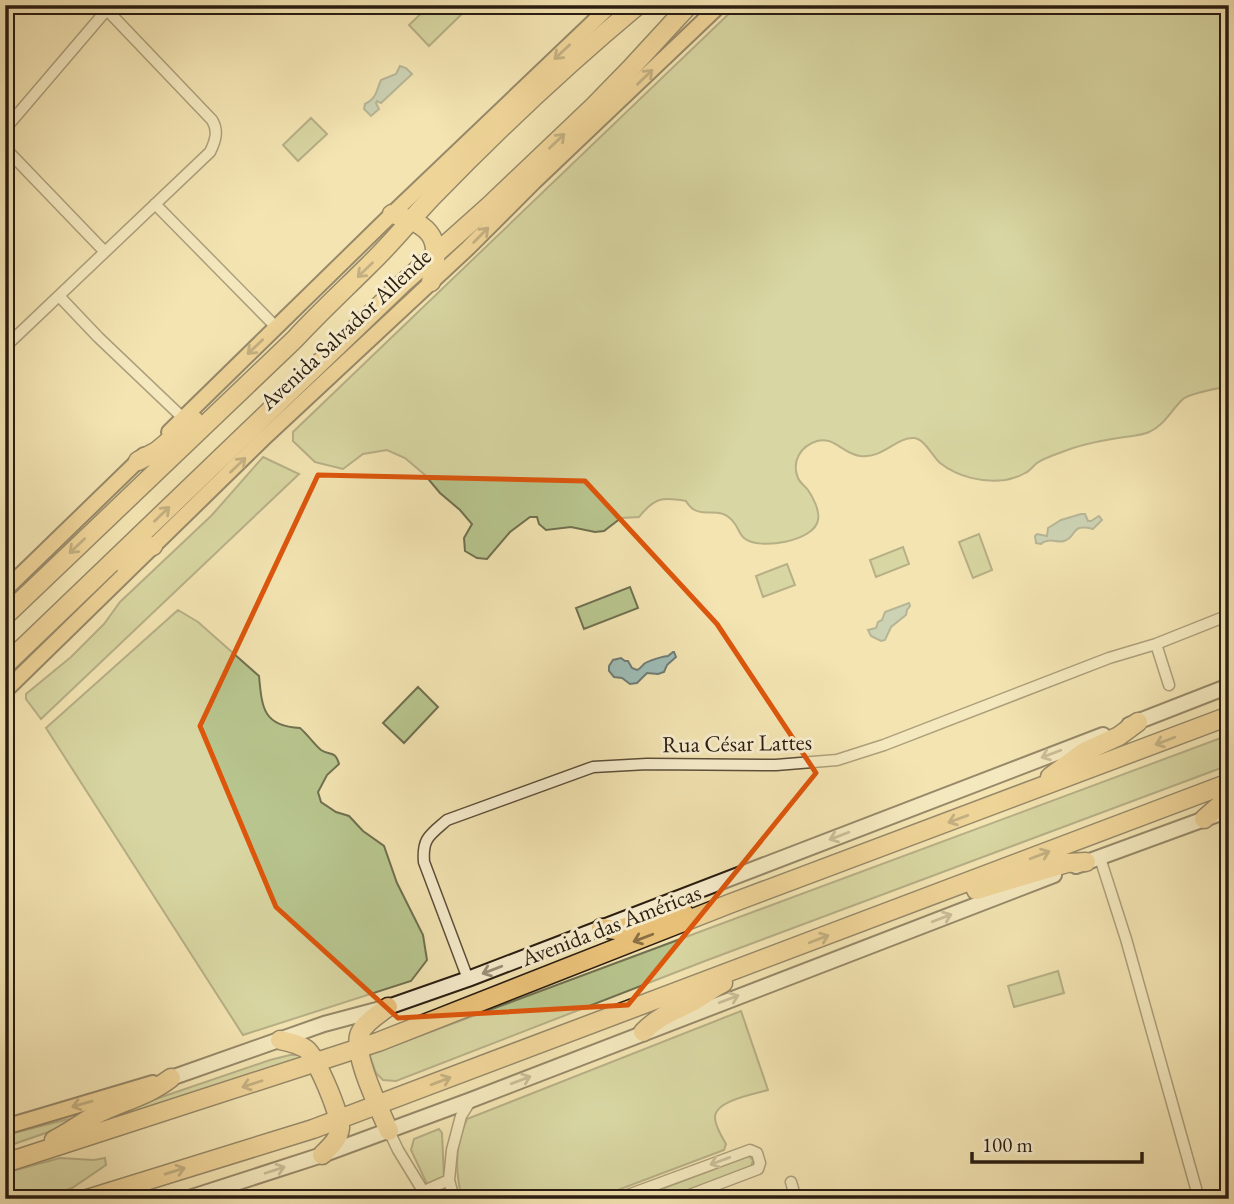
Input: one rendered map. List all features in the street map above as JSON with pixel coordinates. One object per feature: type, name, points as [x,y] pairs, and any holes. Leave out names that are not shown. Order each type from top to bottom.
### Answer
[{"type":"highway","name":"Avenida Salvador Allende","points":[[5,616],[295,339],[471,158],[590,45],[638,5]]},
{"type":"highway","name":"Avenida Salvador Allende","points":[[5,665],[435,254],[594,106],[689,5]]},
{"type":"highway","points":[[392,214],[411,219],[430,233],[435,254],[431,282]]},
{"type":"highway","points":[[138,461],[157,451],[282,345],[295,339]]},
{"type":"highway","points":[[24,646],[40,638],[132,556],[153,546]]},
{"type":"highway","name":"Avenida das Américas","points":[[5,1163],[358,1049],[729,904],[1229,716]]},
{"type":"highway","points":[[1022,795],[1084,752],[1119,736],[1138,722]]},
{"type":"highway","points":[[87,1199],[313,1129],[1229,783]]},
{"type":"highway","points":[[1203,819],[1228,808]]},
{"type":"highway","points":[[908,905],[949,899],[1067,863],[1093,860]]},
{"type":"highway","points":[[601,928],[616,930],[645,920],[729,904]]},
{"type":"highway","points":[[643,1032],[663,1015],[734,979],[756,963]]},
{"type":"highway","points":[[388,1007],[364,1026],[358,1038],[358,1049],[377,1105],[389,1130]]},
{"type":"highway","points":[[281,1040],[306,1049],[316,1062],[339,1119],[339,1132],[323,1155]]},
{"type":"highway","points":[[28,1157],[96,1115],[157,1089],[171,1078]]},
{"type":"main road","name":"Avenida Salvador Allende","points":[[5,590],[611,5]]},
{"type":"main road","name":"Avenida Salvador Allende","points":[[5,691],[263,439],[720,5]]},
{"type":"main road","name":"Avenida das Américas","points":[[5,1127],[171,1078],[324,1024],[388,1007],[468,979],[1229,687]]},
{"type":"main road","points":[[186,1199],[323,1155],[471,1100],[1203,819]]},
{"type":"street","points":[[5,129],[109,8],[215,125],[215,142],[210,152],[5,347]]},
{"type":"street","points":[[5,148],[105,252]]},
{"type":"street","points":[[155,204],[276,327]]},
{"type":"street","points":[[58,296],[183,418]]},
{"type":"street","name":"Rua César Lattes","points":[[468,979],[424,862],[423,849],[428,837],[447,820],[593,766],[776,765],[837,760],[884,745],[1229,615]]},
{"type":"street","points":[[1156,644],[1169,685]]},
{"type":"street","points":[[1093,860],[1126,939],[1199,1199]]},
{"type":"street","points":[[454,1199],[449,1180],[455,1135],[461,1116],[471,1100]]},
{"type":"street","points":[[389,1130],[426,1195],[449,1180]]},
{"type":"street","points":[[617,1199],[750,1150],[757,1153],[760,1163],[758,1169],[679,1199]]},
{"type":"street","points":[[791,1182],[796,1199]]},
{"type":"highlighted area","points":[[318,475],[585,481],[717,624],[816,773],[628,1005],[398,1018],[276,907],[200,726]]},
{"type":"green space","points":[[430,5],[471,5],[429,46],[409,25]]},
{"type":"green space","points":[[738,5],[1229,5],[1229,386],[1183,399],[1159,426],[1149,432],[1069,450],[1037,463],[1023,474],[1005,480],[980,480],[955,472],[940,463],[925,445],[914,438],[868,456],[854,455],[828,441],[811,443],[799,455],[796,472],[816,504],[818,520],[807,534],[773,544],[751,542],[744,538],[724,514],[698,511],[691,508],[686,501],[665,499],[655,502],[639,517],[621,518],[604,531],[571,527],[546,530],[539,524],[537,517],[530,517],[510,532],[487,559],[477,558],[465,551],[464,538],[472,524],[405,458],[387,450],[363,454],[343,469],[315,462],[293,441],[293,432]]},
{"type":"green space","points":[[311,118],[327,134],[298,161],[283,145]]},
{"type":"green space","points":[[263,457],[299,474],[41,719],[26,699],[26,694],[71,657],[104,624],[120,602],[212,515]]},
{"type":"green space","points":[[979,534],[992,570],[973,578],[959,542]]},
{"type":"green space","points":[[903,547],[909,564],[876,577],[870,560]]},
{"type":"green space","points":[[787,564],[795,585],[763,597],[756,576]]},
{"type":"green space","points":[[630,587],[638,608],[584,629],[576,608]]},
{"type":"green space","points":[[178,610],[198,622],[259,676],[261,697],[272,719],[278,724],[300,728],[321,750],[336,757],[339,764],[327,775],[318,792],[321,802],[336,812],[349,816],[363,831],[384,846],[397,883],[423,935],[427,960],[411,981],[243,1035],[46,728]]},
{"type":"green space","points":[[418,687],[438,707],[404,743],[383,723]]},
{"type":"green space","points":[[1229,735],[1229,765],[705,961],[396,1081],[383,1080],[376,1073],[371,1054]]},
{"type":"green space","points":[[1058,971],[1064,993],[1014,1007],[1008,986]]},
{"type":"green space","points":[[741,1011],[768,1090],[736,1099],[716,1112],[716,1124],[726,1144],[724,1150],[594,1199],[462,1199],[457,1158],[467,1119]]},
{"type":"green space","points":[[290,1055],[300,1055],[301,1058],[87,1129],[106,1116]]},
{"type":"green space","points":[[81,1116],[69,1125],[5,1147],[5,1135]]},
{"type":"green space","points":[[439,1129],[442,1133],[444,1178],[427,1184],[411,1150],[414,1139]]},
{"type":"green space","points":[[749,1156],[753,1160],[751,1167],[666,1199],[635,1199]]},
{"type":"green space","points":[[60,1158],[105,1158],[106,1165],[72,1188],[40,1199],[5,1199],[5,1173]]},
{"type":"water","points":[[400,66],[412,74],[381,103],[377,101],[379,109],[371,116],[364,109],[365,104],[374,97],[381,80],[396,74]]},
{"type":"water","points":[[1085,514],[1088,521],[1099,516],[1102,520],[1093,529],[1077,529],[1064,541],[1036,543],[1037,534],[1047,536],[1048,528],[1061,520]]},
{"type":"water","points":[[909,603],[906,615],[891,627],[885,640],[871,636],[868,630],[876,628],[885,612]]},
{"type":"water","points":[[673,652],[676,657],[664,672],[647,673],[637,683],[630,684],[622,678],[614,677],[609,671],[613,660],[621,658],[637,670],[646,663]]}]
